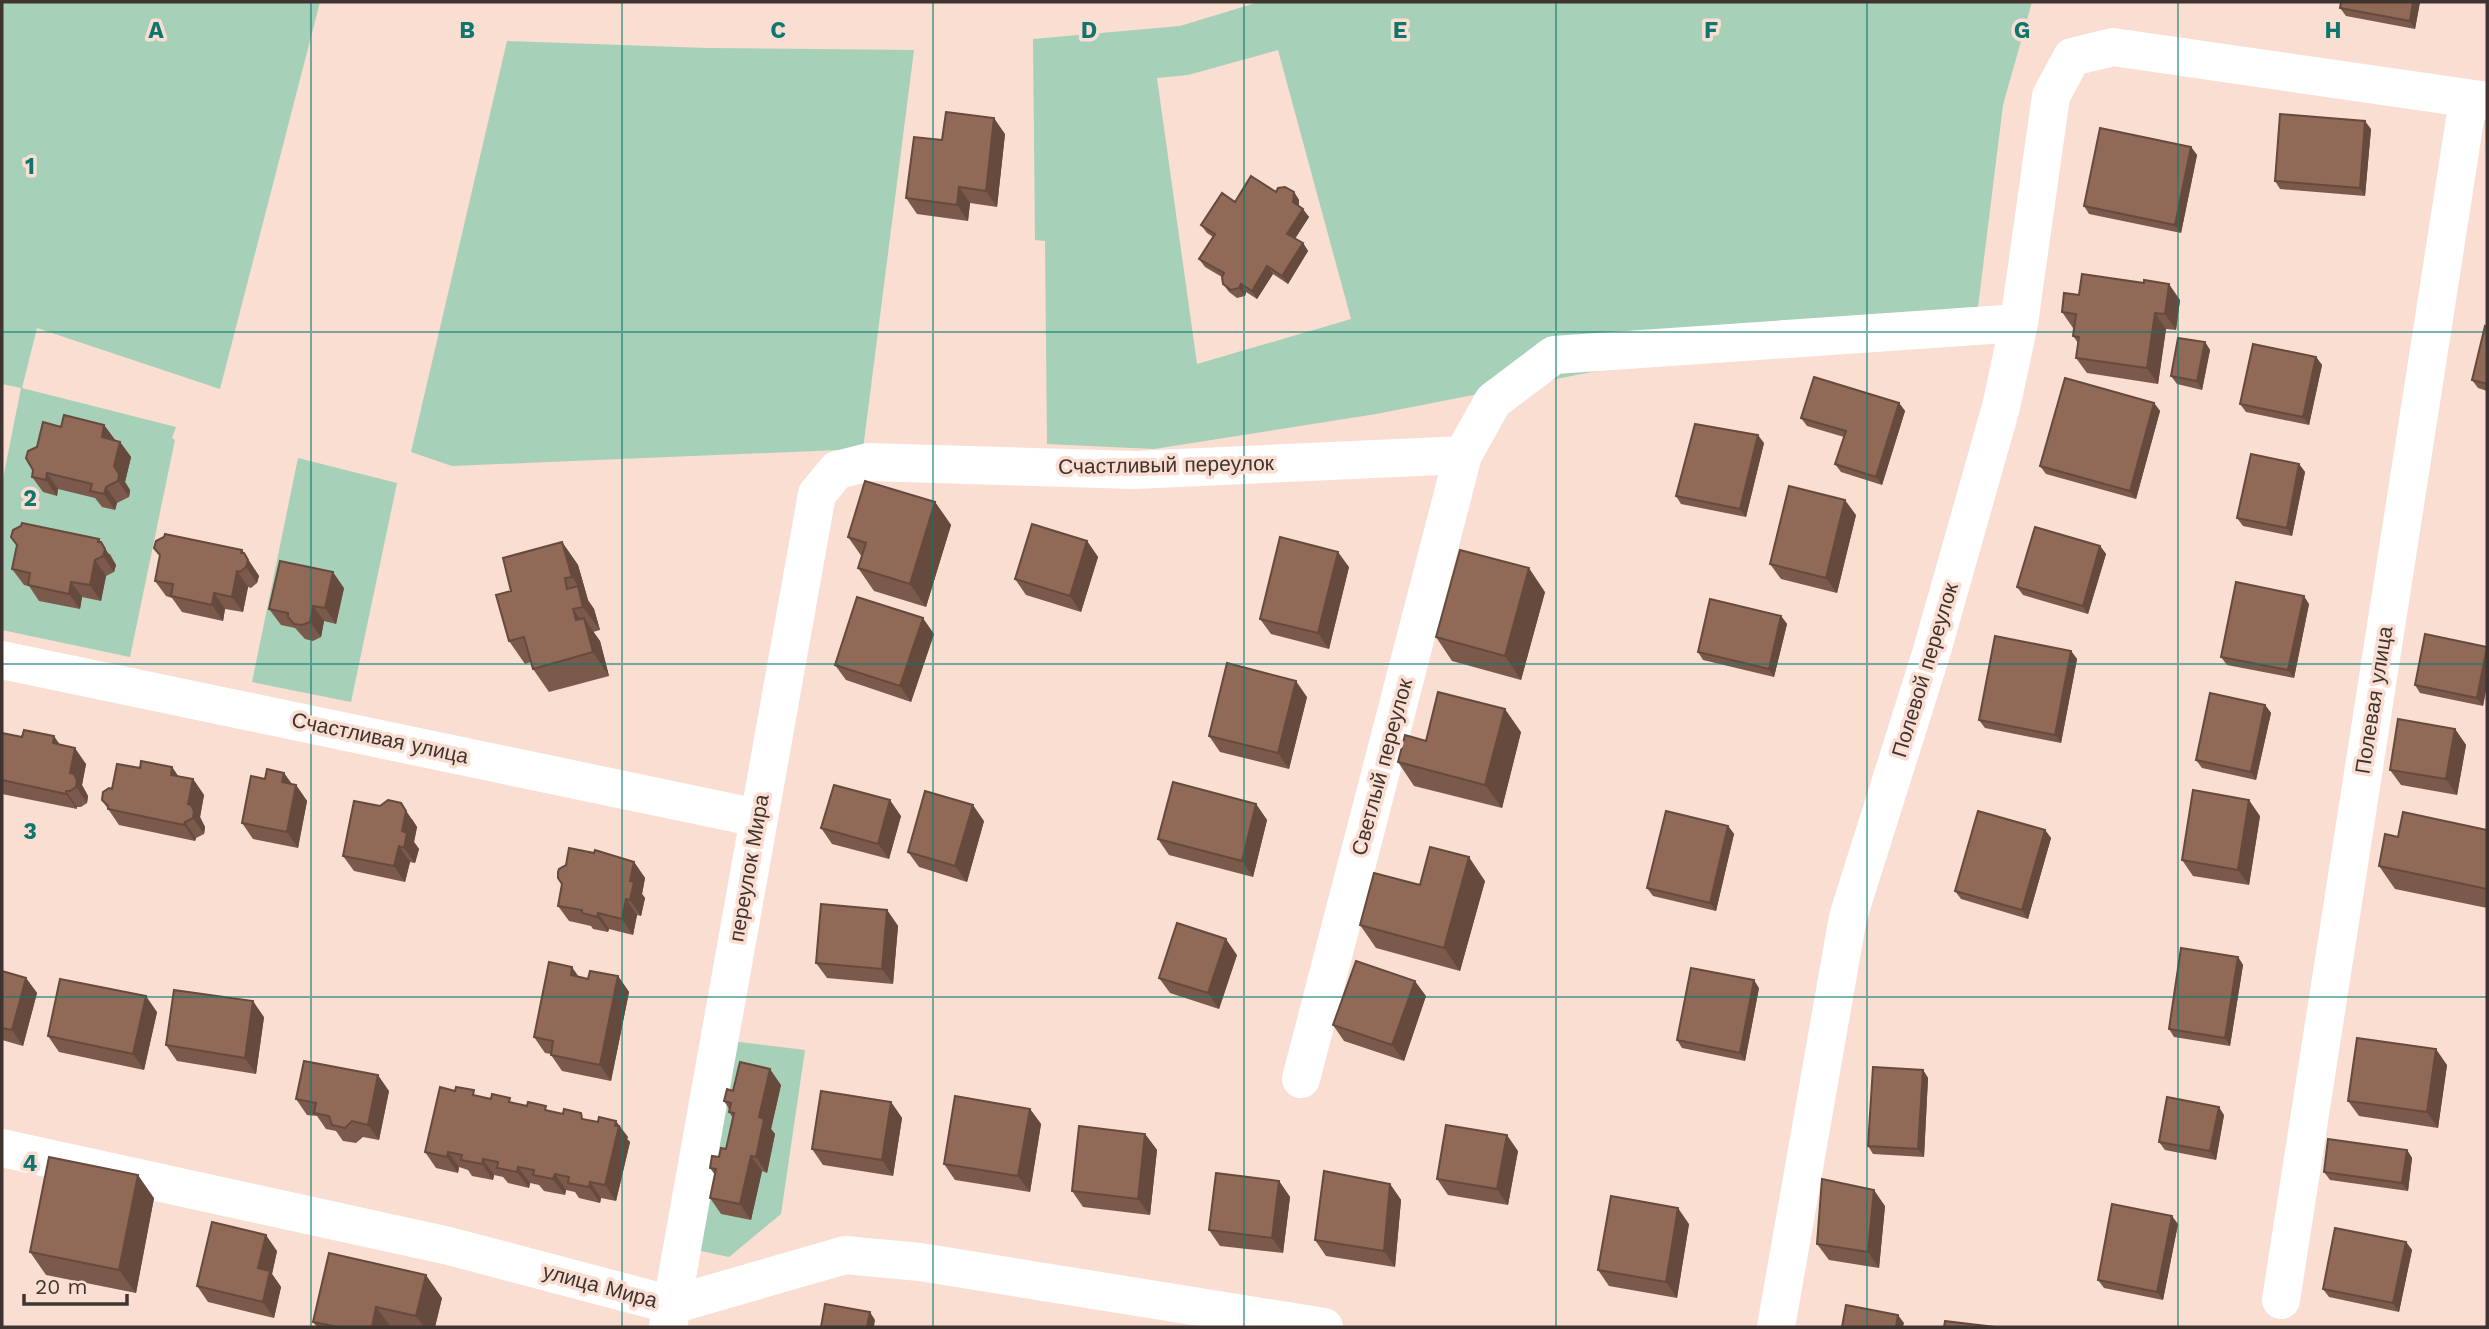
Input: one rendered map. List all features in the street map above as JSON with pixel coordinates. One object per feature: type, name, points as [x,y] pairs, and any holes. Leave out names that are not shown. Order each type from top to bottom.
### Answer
[{"type":"street","name":"Полевой переулок","points":[[1776,1327],[1848,917],[1931,654],[2001,407],[2019,323],[2051,96],[2072,57],[2113,47],[2477,100]]},
{"type":"street","name":"Полевая улица","points":[[2281,1300],[2477,100]]},
{"type":"street","name":"Светлый переулок","points":[[1301,1079],[1463,455],[1493,401],[1554,355],[2019,323]]},
{"type":"street","name":"Счастливый переулок","points":[[869,462],[1135,470],[1463,455]]},
{"type":"street","name":"переулок Мира","points":[[670,1316],[817,494],[837,470],[869,462]]},
{"type":"street","name":"Счастливая улица","points":[[2,660],[758,818]]},
{"type":"street","name":"улица Мира","points":[[2,1148],[449,1246],[670,1316],[845,1255],[920,1262],[1325,1327]]},
{"type":"green space","points":[[2,2],[320,2],[220,389],[37,328],[22,388],[176,427],[130,657],[2,630],[2,484],[21,388],[2,384]]},
{"type":"green space","points":[[1259,2],[2032,2],[2003,105],[1978,307],[1689,353],[1376,414],[1154,449],[1047,444],[1045,241],[1035,240],[1033,39],[1180,26]],"holes":[[[1278,50],[1351,319],[1197,364],[1157,78],[1188,75]]]},
{"type":"green space","points":[[507,41],[707,48],[914,50],[863,449],[452,466],[411,452]]},
{"type":"green space","points":[[298,458],[397,483],[351,702],[252,682]]},
{"type":"green space","points":[[732,1041],[805,1050],[781,1214],[729,1257],[687,1248]]},
{"type":"building","points":[[2341,2],[2413,2],[2410,21],[2340,8]]},
{"type":"building","points":[[946,112],[994,118],[986,191],[959,187],[957,205],[906,198],[914,137],[942,140]]},
{"type":"building","points":[[2280,114],[2365,121],[2360,188],[2275,181]]},
{"type":"building","points":[[2100,128],[2191,147],[2175,225],[2084,206]]},
{"type":"building","points":[[1251,176],[1276,192],[1278,188],[1285,187],[1294,192],[1293,202],[1303,209],[1287,234],[1303,243],[1282,276],[1267,266],[1252,291],[1241,284],[1239,288],[1231,290],[1223,284],[1224,273],[1199,259],[1215,234],[1201,225],[1222,193],[1235,202]]},
{"type":"building","points":[[2082,274],[2169,284],[2165,314],[2155,313],[2147,368],[2076,358],[2079,337],[2073,336],[2076,314],[2062,312],[2064,293],[2079,295]]},
{"type":"building","points":[[2485,326],[2487,327],[2487,384],[2472,380]]},
{"type":"building","points":[[2178,338],[2205,342],[2197,381],[2171,376]]},
{"type":"building","points":[[2253,344],[2316,357],[2303,417],[2240,404]]},
{"type":"building","points":[[1814,377],[1899,403],[1876,477],[1835,464],[1846,431],[1801,418]]},
{"type":"building","points":[[2065,378],[2154,403],[2130,491],[2040,466]]},
{"type":"building","points":[[64,415],[104,425],[102,437],[120,442],[114,466],[119,474],[118,481],[106,487],[104,494],[90,491],[92,484],[47,473],[46,480],[32,477],[33,470],[26,458],[28,451],[37,447],[43,422],[61,427]]},
{"type":"building","points":[[1695,424],[1758,435],[1740,509],[1676,496]]},
{"type":"building","points":[[2251,454],[2299,464],[2287,528],[2237,518]]},
{"type":"building","points":[[865,481],[935,502],[910,584],[858,568],[866,543],[848,537]]},
{"type":"building","points":[[1789,486],[1845,500],[1826,578],[1770,564]]},
{"type":"building","points":[[22,523],[99,539],[98,542],[101,542],[105,549],[103,556],[95,560],[90,585],[71,582],[69,594],[28,585],[30,573],[12,569],[17,545],[11,537],[13,530]]},
{"type":"building","points":[[1032,524],[1087,541],[1070,596],[1015,579]]},
{"type":"building","points":[[2035,527],[2100,546],[2083,606],[2017,587]]},
{"type":"building","points":[[165,534],[242,550],[241,553],[244,553],[248,560],[246,567],[240,572],[237,571],[232,597],[214,593],[212,605],[171,596],[173,584],[155,581],[160,555],[154,548],[156,541]]},
{"type":"building","points":[[1280,537],[1338,552],[1318,633],[1260,619]]},
{"type":"building","points":[[562,542],[572,577],[565,578],[567,589],[578,586],[583,607],[573,609],[576,620],[584,618],[593,652],[533,669],[524,637],[509,641],[496,595],[511,591],[503,558]]},
{"type":"building","points":[[1460,550],[1529,568],[1505,656],[1436,637]]},
{"type":"building","points":[[280,561],[333,572],[325,608],[313,606],[310,622],[294,624],[288,613],[269,609]]},
{"type":"building","points":[[2236,582],[2304,596],[2288,670],[2221,657]]},
{"type":"building","points":[[857,597],[923,618],[900,686],[835,665]]},
{"type":"building","points":[[1710,599],[1781,616],[1769,669],[1698,652]]},
{"type":"building","points":[[2425,634],[2487,647],[2477,698],[2415,685]]},
{"type":"building","points":[[1995,636],[2071,651],[2055,735],[1979,720]]},
{"type":"building","points":[[1227,663],[1296,681],[1278,753],[1209,736]]},
{"type":"building","points":[[1438,692],[1505,709],[1485,785],[1398,762],[1405,735],[1426,741]]},
{"type":"building","points":[[2210,693],[2265,705],[2251,772],[2196,760]]},
{"type":"building","points":[[2398,719],[2455,729],[2446,779],[2390,770]]},
{"type":"building","points":[[24,730],[54,736],[53,743],[75,748],[70,773],[74,774],[77,780],[76,787],[66,791],[66,794],[2,780],[2,733],[22,737]]},
{"type":"building","points":[[141,761],[172,767],[171,775],[193,779],[188,804],[194,811],[193,818],[184,825],[108,809],[102,800],[103,792],[112,789],[117,764],[140,768]]},
{"type":"building","points":[[267,769],[284,773],[282,782],[296,785],[287,832],[242,823],[251,776],[265,779]]},
{"type":"building","points":[[1173,782],[1256,804],[1242,861],[1158,839]]},
{"type":"building","points":[[834,785],[890,800],[878,844],[821,828]]},
{"type":"building","points":[[2193,790],[2249,800],[2238,870],[2182,860]]},
{"type":"building","points":[[925,791],[973,805],[955,866],[908,852]]},
{"type":"building","points":[[388,800],[401,803],[406,811],[402,831],[407,833],[404,848],[399,846],[394,866],[343,856],[354,801],[380,806]]},
{"type":"building","points":[[1666,811],[1728,826],[1710,903],[1647,888]]},
{"type":"building","points":[[1978,811],[2045,830],[2022,910],[1955,891]]},
{"type":"building","points":[[2403,812],[2487,830],[2487,889],[2379,866],[2385,834],[2398,837]]},
{"type":"building","points":[[1430,847],[1469,857],[1444,948],[1360,925],[1374,873],[1420,885]]},
{"type":"building","points":[[569,848],[594,853],[595,850],[634,862],[630,881],[634,882],[630,900],[626,899],[622,919],[598,913],[597,917],[582,913],[582,910],[558,906],[562,884],[558,872],[566,865]]},
{"type":"building","points":[[821,904],[887,910],[882,969],[816,963]]},
{"type":"building","points":[[1177,923],[1226,939],[1208,993],[1159,978]]},
{"type":"building","points":[[2181,948],[2238,957],[2225,1038],[2169,1029]]},
{"type":"building","points":[[1356,961],[1415,981],[1392,1045],[1333,1025]]},
{"type":"building","points":[[549,962],[572,967],[571,975],[588,979],[590,971],[618,976],[600,1065],[551,1055],[553,1041],[534,1037]]},
{"type":"building","points":[[1691,968],[1754,980],[1740,1053],[1677,1040]]},
{"type":"building","points":[[2,971],[26,978],[12,1030],[2,1028]]},
{"type":"building","points":[[60,979],[146,996],[133,1054],[48,1036]]},
{"type":"building","points":[[174,990],[253,1001],[245,1058],[166,1045]]},
{"type":"building","points":[[2357,1038],[2436,1049],[2427,1112],[2348,1101]]},
{"type":"building","points":[[304,1061],[378,1075],[368,1125],[352,1121],[345,1128],[332,1125],[329,1116],[314,1113],[316,1103],[296,1099]]},
{"type":"building","points":[[740,1062],[770,1069],[759,1117],[764,1119],[756,1157],[751,1156],[740,1204],[710,1198],[716,1169],[710,1168],[712,1156],[719,1157],[721,1148],[726,1149],[734,1113],[729,1112],[731,1103],[724,1101],[727,1089],[733,1091]]},
{"type":"building","points":[[1873,1067],[1923,1070],[1918,1149],[1868,1146]]},
{"type":"building","points":[[440,1087],[455,1091],[456,1087],[474,1090],[473,1095],[491,1099],[492,1094],[527,1106],[528,1102],[546,1106],[545,1110],[563,1114],[564,1109],[581,1113],[582,1119],[598,1122],[599,1117],[616,1121],[615,1126],[619,1126],[605,1185],[590,1182],[589,1187],[568,1183],[569,1177],[555,1174],[553,1179],[533,1175],[534,1170],[518,1167],[517,1172],[497,1168],[498,1162],[483,1159],[482,1164],[461,1160],[462,1155],[448,1152],[447,1157],[425,1152]]},
{"type":"building","points":[[821,1091],[891,1102],[882,1160],[812,1149]]},
{"type":"building","points":[[955,1096],[1030,1109],[1018,1176],[944,1164]]},
{"type":"building","points":[[2167,1097],[2219,1107],[2210,1151],[2159,1142]]},
{"type":"building","points":[[1446,1125],[1507,1135],[1497,1189],[1437,1179]]},
{"type":"building","points":[[1079,1126],[1145,1134],[1138,1199],[1072,1191]]},
{"type":"building","points":[[2328,1139],[2407,1150],[2402,1183],[2324,1172]]},
{"type":"building","points":[[49,1157],[138,1175],[119,1270],[30,1252]]},
{"type":"building","points":[[1324,1171],[1390,1184],[1384,1251],[1315,1240]]},
{"type":"building","points":[[1216,1173],[1279,1181],[1272,1238],[1209,1230]]},
{"type":"building","points":[[1822,1179],[1874,1190],[1868,1252],[1817,1244]]},
{"type":"building","points":[[1611,1196],[1678,1208],[1666,1282],[1598,1270]]},
{"type":"building","points":[[2112,1204],[2172,1216],[2157,1292],[2098,1280]]},
{"type":"building","points":[[212,1222],[266,1235],[258,1268],[270,1271],[263,1302],[197,1286]]},
{"type":"building","points":[[2335,1228],[2406,1242],[2393,1303],[2323,1289]]},
{"type":"building","points":[[329,1253],[426,1275],[416,1316],[376,1307],[372,1327],[338,1327],[313,1322]]},
{"type":"building","points":[[825,1304],[870,1312],[867,1327],[821,1327]]},
{"type":"building","points":[[1846,1305],[1898,1315],[1896,1327],[1842,1327]]},
{"type":"building","points":[[1945,1321],[1995,1327],[1944,1327]]}]
